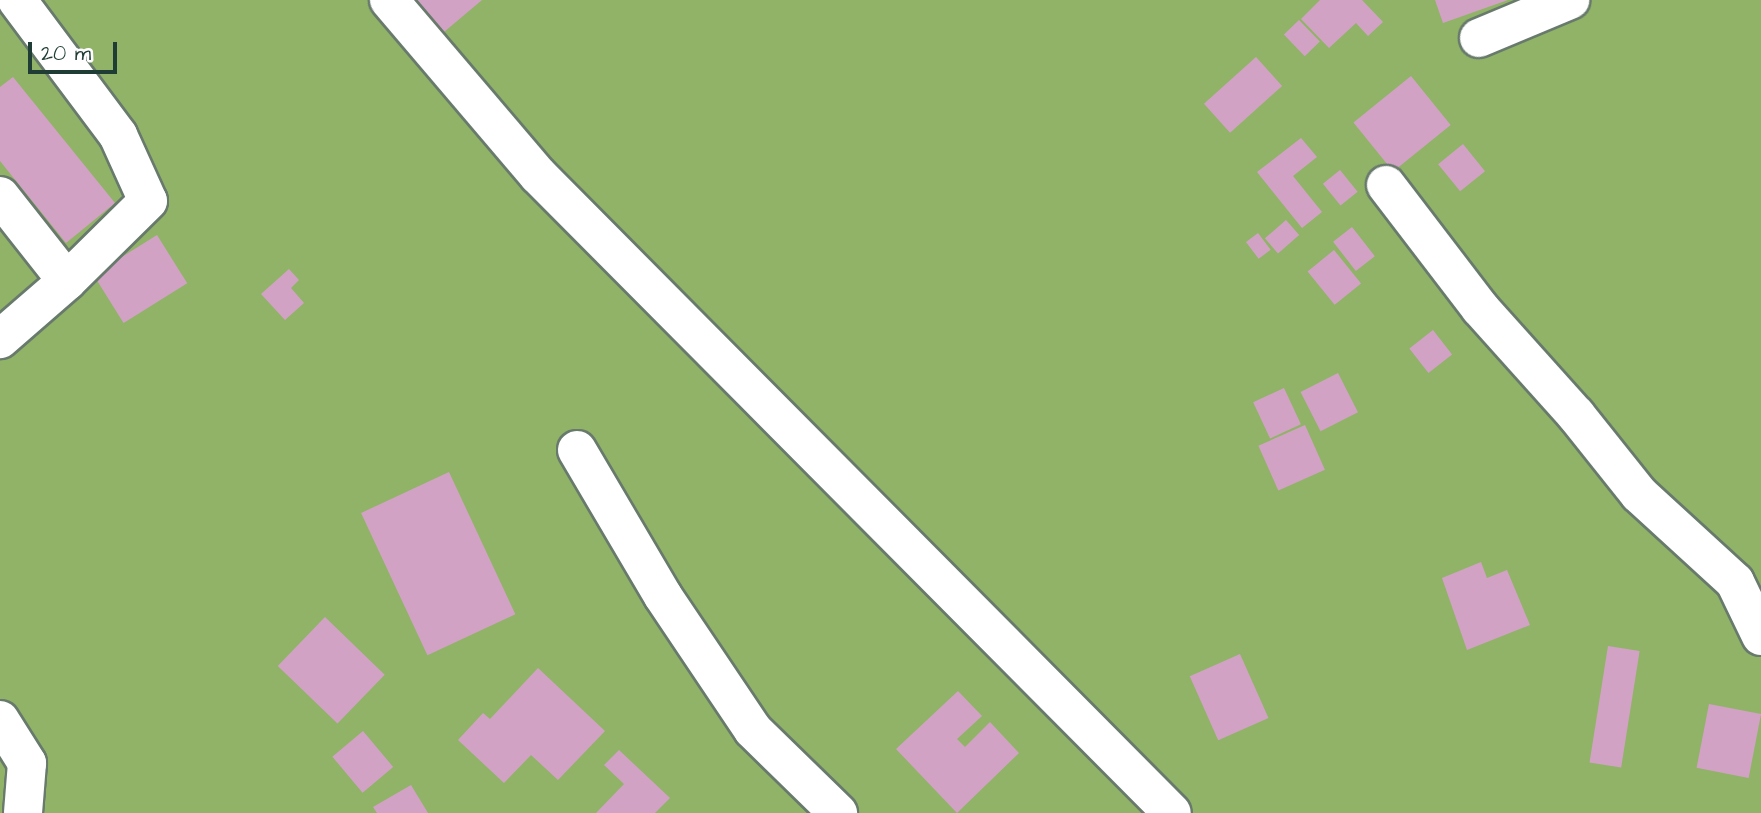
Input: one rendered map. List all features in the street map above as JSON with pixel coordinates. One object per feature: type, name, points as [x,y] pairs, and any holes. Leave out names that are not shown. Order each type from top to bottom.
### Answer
[{"type":"street","points":[[0,339],[67,281],[148,201],[118,135],[18,0]]},
{"type":"street","points":[[388,0],[538,175],[1172,813]]},
{"type":"street","points":[[1479,38],[1570,0]]},
{"type":"street","points":[[1385,186],[1480,309],[1576,415],[1639,494],[1735,582],[1761,636]]},
{"type":"street","points":[[0,196],[67,281]]},
{"type":"street","points":[[577,450],[663,596],[753,730],[838,813]]},
{"type":"street","points":[[0,720],[27,763],[23,813]]},
{"type":"green space","points":[[0,0],[1761,0],[1761,813],[0,813]]},
{"type":"building","points":[[417,0],[482,0],[444,32]]},
{"type":"building","points":[[1320,0],[1362,0],[1383,22],[1368,36],[1356,23],[1329,48],[1301,19]]},
{"type":"building","points":[[1435,0],[1508,0],[1443,23]]},
{"type":"building","points":[[1299,20],[1320,42],[1305,56],[1284,35]]},
{"type":"building","points":[[1256,57],[1282,86],[1230,133],[1204,104]]},
{"type":"building","points":[[1411,76],[1451,125],[1393,172],[1353,123]]},
{"type":"building","points":[[13,77],[115,203],[66,243],[0,161],[0,87]]},
{"type":"building","points":[[1301,138],[1317,157],[1293,176],[1322,212],[1302,228],[1257,172]]},
{"type":"building","points":[[1463,144],[1485,171],[1460,191],[1438,164]]},
{"type":"building","points":[[1340,170],[1358,192],[1341,206],[1323,184]]},
{"type":"building","points":[[1286,220],[1299,235],[1278,253],[1265,238]]},
{"type":"building","points":[[1352,227],[1375,256],[1356,271],[1333,242]]},
{"type":"building","points":[[1258,233],[1271,250],[1259,259],[1246,242]]},
{"type":"building","points":[[157,235],[187,283],[124,323],[93,275]]},
{"type":"building","points":[[1334,250],[1361,283],[1335,305],[1308,271]]},
{"type":"building","points":[[289,269],[299,280],[291,288],[304,303],[285,320],[261,294]]},
{"type":"building","points":[[1433,330],[1452,354],[1428,373],[1409,348]]},
{"type":"building","points":[[1338,373],[1358,412],[1321,431],[1301,392]]},
{"type":"building","points":[[1284,388],[1301,424],[1270,439],[1253,402]]},
{"type":"building","points":[[1305,425],[1325,470],[1278,491],[1258,446]]},
{"type":"building","points":[[449,472],[515,614],[427,655],[361,513]]},
{"type":"building","points":[[1481,562],[1487,578],[1507,570],[1530,625],[1467,650],[1442,578]]},
{"type":"building","points":[[325,617],[385,675],[337,724],[278,666]]},
{"type":"building","points":[[1608,646],[1640,651],[1621,768],[1590,763]]},
{"type":"building","points":[[1240,654],[1268,718],[1218,740],[1190,676]]},
{"type":"building","points":[[538,668],[605,731],[558,780],[531,755],[504,783],[458,740],[483,713],[490,719]]},
{"type":"building","points":[[958,691],[982,716],[957,739],[965,747],[990,722],[1019,753],[957,813],[896,749]]},
{"type":"building","points":[[1709,704],[1761,714],[1749,778],[1697,768]]},
{"type":"building","points":[[363,731],[393,767],[363,793],[332,757]]},
{"type":"building","points":[[619,750],[670,798],[655,813],[596,813],[624,784],[604,765]]},
{"type":"building","points":[[411,785],[428,813],[377,813],[373,807]]}]
